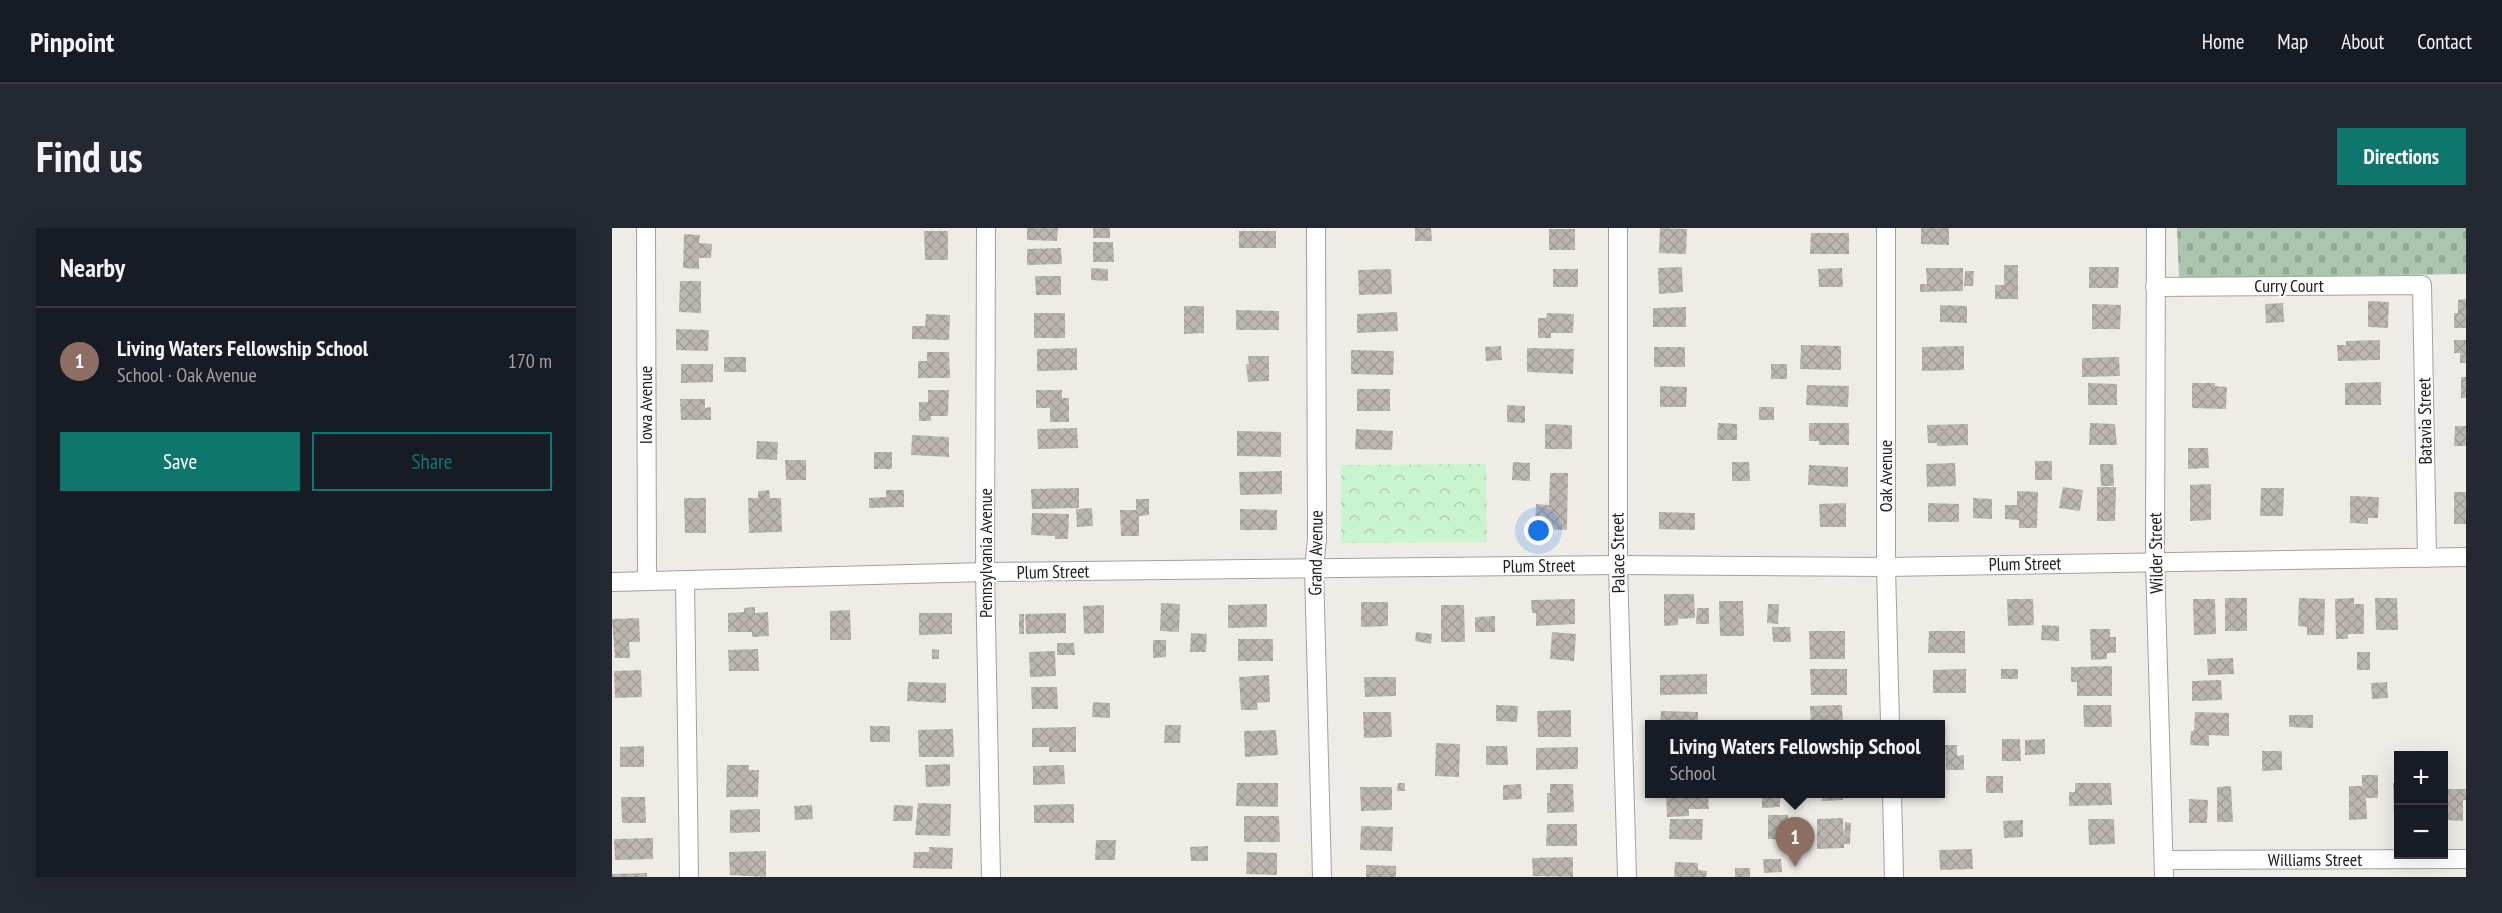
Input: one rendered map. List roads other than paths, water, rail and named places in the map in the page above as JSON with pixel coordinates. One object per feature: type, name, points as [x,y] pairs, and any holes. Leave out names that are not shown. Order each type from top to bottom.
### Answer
[{"type":"street","name":"Iowa Avenue","points":[[646,228],[647,581]]},
{"type":"street","name":"Pennsylvania Avenue","points":[[986,228],[985,572],[992,877]]},
{"type":"street","name":"Grand Avenue","points":[[1316,228],[1317,539],[1314,568],[1322,877]]},
{"type":"street","name":"Palace Street","points":[[1618,228],[1618,565],[1627,877]]},
{"type":"street","name":"Oak Avenue","points":[[1886,228],[1886,567],[1890,720]]},
{"type":"street","name":"Wilder Street","points":[[2156,228],[2155,562],[2164,869]]},
{"type":"street","name":"Curry Court","points":[[2155,287],[2422,285]]},
{"type":"street","name":"Batavia Street","points":[[2422,285],[2427,558]]},
{"type":"street","name":"Plum Street","points":[[612,582],[985,572],[1618,565],[1886,567],[2466,557]]},
{"type":"street","points":[[685,581],[689,877]]},
{"type":"street","points":[[1892,798],[1894,877]]},
{"type":"street","name":"Williams Street","points":[[2164,869],[2466,859]]},
{"type":"place","name":"Living Waters Fellowship School","points":[[1795,867]]}]
